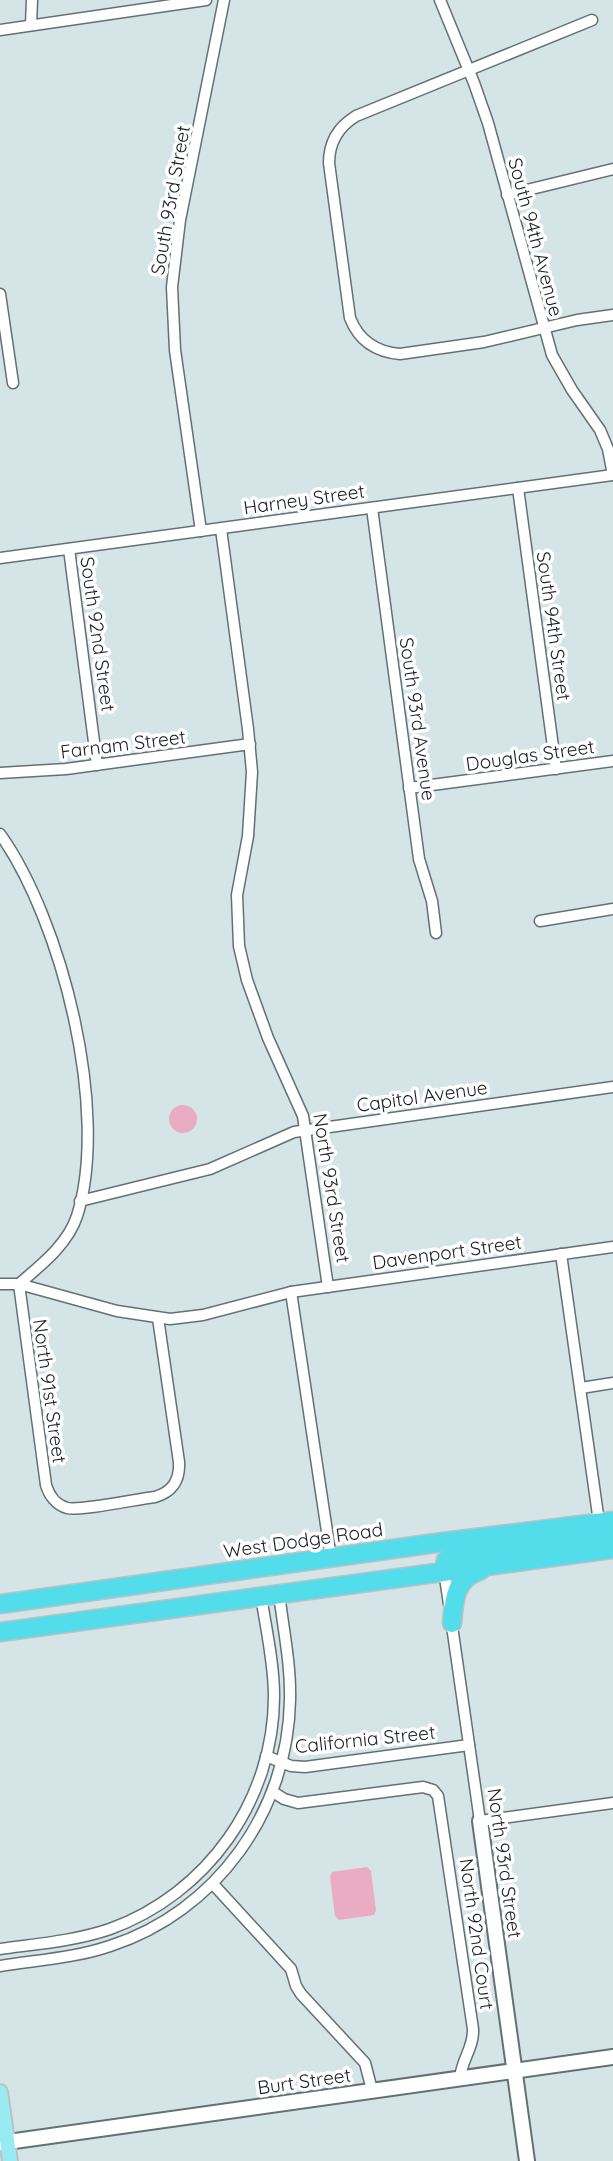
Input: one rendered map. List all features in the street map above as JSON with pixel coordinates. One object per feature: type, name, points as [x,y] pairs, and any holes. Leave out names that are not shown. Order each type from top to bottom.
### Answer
[{"type":"highway","name":"West Dodge Road","points":[[0,1604],[331,1558],[608,1525]]},
{"type":"highway","points":[[444,1571],[446,1560],[456,1554],[608,1525]]},
{"type":"highway","points":[[0,1632],[613,1549]]},
{"type":"highway","points":[[452,1623],[455,1592],[463,1579],[474,1572],[503,1563]]},
{"type":"main road","points":[[0,2092],[4,2142],[10,2161]]},
{"type":"street","points":[[31,25],[32,0]]},
{"type":"street","points":[[0,30],[206,0]]},
{"type":"street","name":"South 93rd Street","points":[[201,531],[175,349],[172,287],[180,220],[224,0]]},
{"type":"street","name":"South 94th Avenue","points":[[440,0],[488,123],[551,355],[600,430],[608,449],[613,475]]},
{"type":"street","points":[[592,20],[356,116],[340,129],[335,137],[329,163],[349,312],[361,338],[374,348],[400,354],[484,342],[613,314]]},
{"type":"street","points":[[507,195],[613,169]]},
{"type":"street","points":[[0,293],[13,383]]},
{"type":"street","name":"Harney Street","points":[[0,558],[613,475]]},
{"type":"street","name":"South 94th Street","points":[[518,488],[556,769]]},
{"type":"street","name":"South 93rd Avenue","points":[[372,508],[419,859],[432,901],[436,933]]},
{"type":"street","points":[[221,528],[250,744]]},
{"type":"street","name":"South 92nd Street","points":[[69,549],[97,765]]},
{"type":"street","name":"Farnam Street","points":[[0,773],[37,772],[250,744]]},
{"type":"street","name":"North 93rd Street","points":[[250,744],[251,802],[237,895],[240,954],[281,1071],[303,1116],[328,1287]]},
{"type":"street","name":"Douglas Street","points":[[409,788],[613,761]]},
{"type":"street","points":[[0,834],[13,854],[41,912],[71,1003],[86,1116],[84,1182],[76,1216],[64,1239],[19,1284]]},
{"type":"street","points":[[540,921],[613,909]]},
{"type":"street","name":"Capitol Avenue","points":[[80,1201],[210,1169],[294,1132],[613,1087]]},
{"type":"street","name":"Davenport Street","points":[[0,1284],[19,1284],[117,1311],[158,1318],[203,1315],[291,1292],[613,1247]]},
{"type":"street","points":[[561,1254],[581,1388],[608,1525]]},
{"type":"street","name":"North 91st Street","points":[[19,1284],[46,1485],[54,1500],[64,1507],[155,1497],[169,1490],[177,1479],[179,1466],[158,1318]]},
{"type":"street","points":[[291,1292],[331,1558]]},
{"type":"street","points":[[581,1388],[613,1383]]},
{"type":"street","name":"North 93rd Street","points":[[444,1571],[527,2161]]},
{"type":"street","points":[[0,1949],[108,1930],[144,1914],[173,1896],[200,1873],[234,1832],[253,1797],[266,1756],[274,1698],[270,1595]]},
{"type":"street","points":[[0,1966],[112,1946],[167,1920],[213,1884],[248,1841],[273,1792],[282,1763],[290,1699],[270,1595]]},
{"type":"street","points":[[274,1698],[290,1699]]},
{"type":"street","name":"California Street","points":[[266,1756],[282,1763],[311,1766],[469,1745]]},
{"type":"street","name":"North 92nd Court","points":[[273,1792],[284,1800],[299,1803],[423,1787],[436,1792],[441,1804],[473,2029],[473,2043],[463,2062],[460,2079]]},
{"type":"street","points":[[480,1821],[613,1803]]},
{"type":"street","points":[[213,1884],[291,1969],[301,1994],[365,2063],[372,2090]]},
{"type":"street","name":"Burt Street","points":[[4,2142],[613,2057]]},
{"type":"shaded area","points":[[183,1105],[193,1109],[197,1119],[193,1129],[183,1133],[173,1129],[169,1119],[173,1109]]},
{"type":"shaded area","points":[[367,1867],[371,1871],[376,1910],[374,1915],[339,1920],[335,1916],[330,1877],[332,1872]]}]
